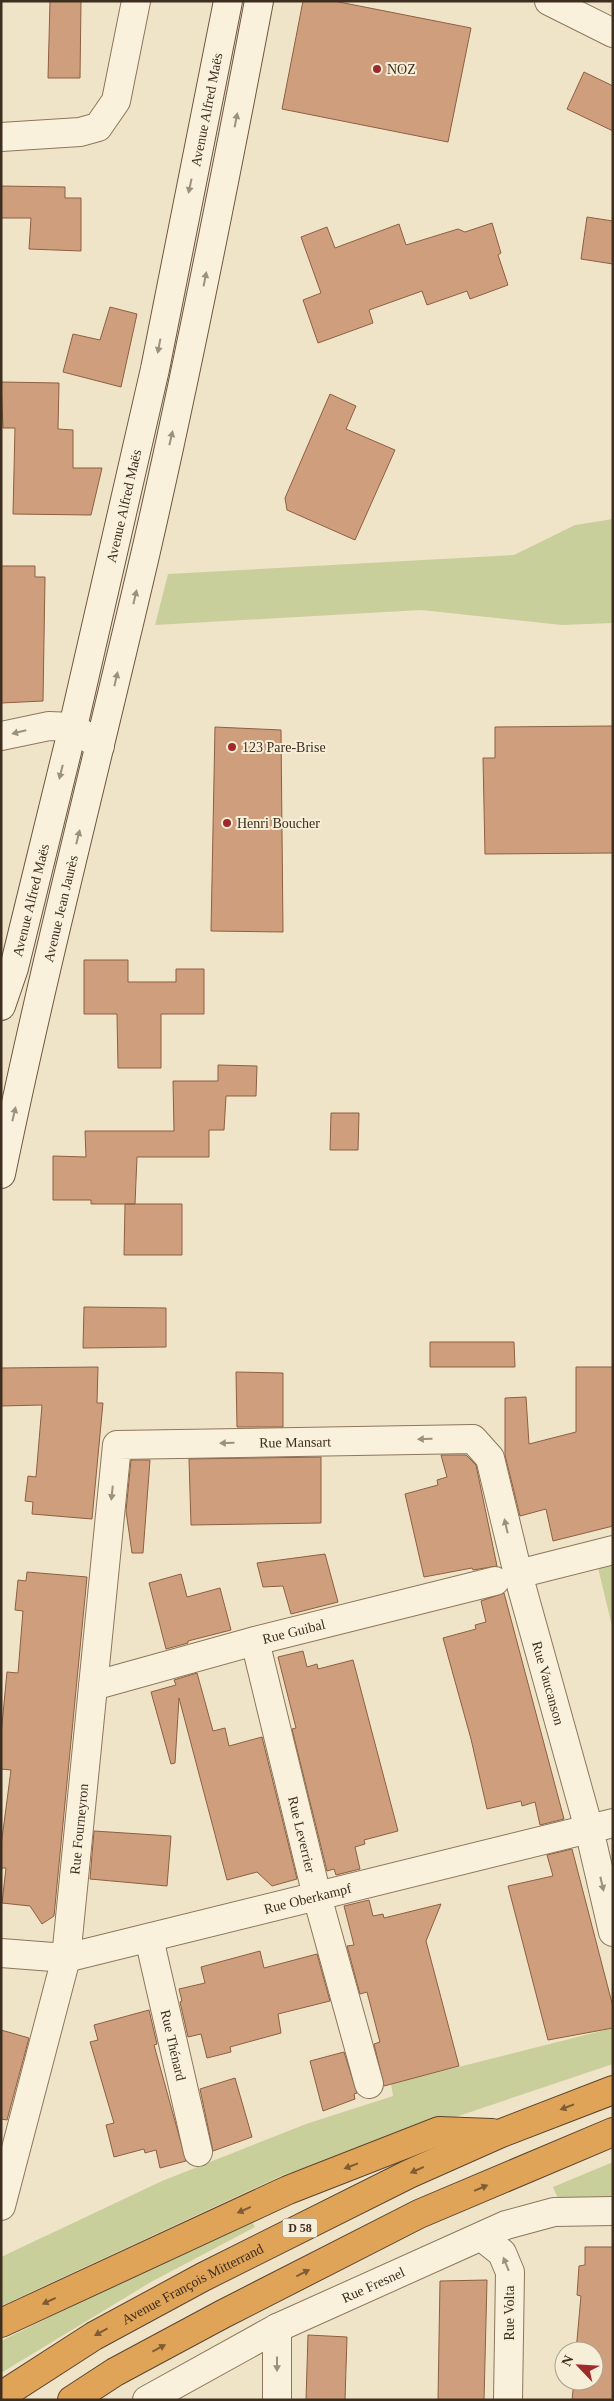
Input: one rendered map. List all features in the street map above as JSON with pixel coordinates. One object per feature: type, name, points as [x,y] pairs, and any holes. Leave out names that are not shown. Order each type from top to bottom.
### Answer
[{"type":"highway","name":"Avenue François Mitterrand","points":[[1,2396],[94,2336],[203,2277],[409,2174],[499,2134],[613,2090]]},
{"type":"highway","points":[[1,2323],[288,2190],[439,2131],[499,2134]]},
{"type":"highway","points":[[72,2400],[115,2372],[223,2314],[419,2214],[613,2132]]},
{"type":"street","points":[[1,137],[80,132],[98,127],[116,101],[136,1]]},
{"type":"street","name":"Avenue Alfred Maës","points":[[1,1006],[14,968],[73,727],[155,369],[228,1]]},
{"type":"street","name":"Avenue Jean Jaurès","points":[[2,1166],[25,1059],[124,644],[190,356],[259,1]]},
{"type":"street","points":[[549,1],[613,33]]},
{"type":"street","points":[[1,736],[49,726],[73,727],[100,746]]},
{"type":"street","name":"Rue Mansart","points":[[117,1445],[473,1438]]},
{"type":"street","name":"Rue Vaucanson","points":[[473,1438],[490,1458],[506,1577],[597,1829],[613,1932]]},
{"type":"street","name":"Rue Fourneyron","points":[[1,2206],[66,1958],[117,1445]]},
{"type":"street","name":"Rue Guibal","points":[[94,1682],[613,1550]]},
{"type":"street","name":"Rue Leverrier","points":[[255,1641],[317,1896],[369,2084]]},
{"type":"street","name":"Rue Oberkampf","points":[[1,1953],[66,1958],[597,1829]]},
{"type":"street","name":"Rue Thénard","points":[[149,1938],[198,2152]]},
{"type":"street","name":"Rue Fresnel","points":[[147,2400],[277,2328],[506,2225],[554,2212],[613,2211]]},
{"type":"street","name":"Rue Volta","points":[[482,2237],[502,2253],[510,2272],[508,2400]]},
{"type":"street","points":[[277,2328],[277,2400]]},
{"type":"green space","points":[[613,519],[613,623],[562,625],[421,610],[155,625],[168,574],[514,555],[575,525]]},
{"type":"green space","points":[[613,1565],[613,1630],[598,1568]]},
{"type":"green space","points":[[613,2028],[613,2064],[283,2175],[1,2306],[1,2257],[162,2181],[306,2124],[393,2096],[391,2084]]},
{"type":"green space","points":[[613,2162],[613,2201],[560,2203],[553,2187]]},
{"type":"green space","points":[[251,2218],[255,2227],[151,2282],[1,2373],[1,2341]]},
{"type":"building","points":[[50,1],[81,1],[80,78],[48,78]]},
{"type":"building","name":"NOZ","points":[[303,1],[334,1],[471,28],[448,142],[282,109]]},
{"type":"building","points":[[584,72],[613,86],[613,131],[567,109]]},
{"type":"building","points":[[1,186],[65,187],[65,198],[81,198],[81,251],[29,249],[31,218],[1,218]]},
{"type":"building","points":[[587,217],[613,221],[613,264],[581,259]]},
{"type":"building","points":[[492,223],[501,253],[498,255],[508,285],[470,299],[467,291],[427,305],[422,291],[369,310],[373,323],[318,343],[303,300],[321,293],[301,237],[327,227],[335,248],[399,224],[406,245],[458,229],[465,232]]},
{"type":"building","points":[[110,307],[137,314],[121,387],[63,372],[73,334],[100,340]]},
{"type":"building","points":[[1,382],[59,383],[58,429],[73,430],[73,468],[102,468],[91,515],[13,514],[15,428],[3,428]]},
{"type":"building","points":[[330,394],[356,406],[346,429],[395,450],[355,540],[287,510],[285,498]]},
{"type":"building","points":[[1,566],[35,566],[35,577],[45,577],[43,701],[1,703]]},
{"type":"building","points":[[613,726],[613,853],[485,854],[483,758],[495,758],[495,727]]},
{"type":"building","points":[[215,727],[281,730],[283,932],[211,931]]},
{"type":"building","points":[[84,960],[128,960],[128,982],[176,982],[176,969],[204,969],[204,1014],[161,1014],[161,1068],[118,1068],[117,1014],[84,1014]]},
{"type":"building","points":[[218,1065],[257,1066],[256,1096],[226,1096],[224,1130],[209,1130],[209,1157],[137,1157],[135,1204],[91,1204],[91,1200],[53,1200],[53,1156],[86,1157],[85,1131],[174,1131],[173,1081],[218,1081]]},
{"type":"building","points":[[331,1113],[359,1113],[358,1150],[330,1150]]},
{"type":"building","points":[[125,1204],[182,1204],[182,1255],[124,1255]]},
{"type":"building","points":[[84,1307],[166,1308],[166,1347],[83,1348]]},
{"type":"building","points":[[430,1342],[514,1342],[515,1367],[430,1367]]},
{"type":"building","points":[[98,1367],[97,1403],[103,1403],[92,1519],[32,1514],[33,1502],[25,1501],[28,1476],[36,1477],[42,1405],[1,1406],[1,1368]]},
{"type":"building","points":[[576,1367],[613,1367],[613,1526],[553,1541],[546,1509],[520,1516],[505,1455],[505,1398],[526,1397],[529,1444],[576,1432]]},
{"type":"building","points":[[236,1372],[283,1373],[283,1427],[237,1427]]},
{"type":"building","points":[[441,1455],[466,1455],[476,1465],[497,1566],[473,1570],[472,1568],[424,1577],[405,1494],[438,1485],[437,1480],[447,1477]]},
{"type":"building","points":[[321,1457],[321,1523],[191,1525],[189,1459]]},
{"type":"building","points":[[131,1460],[150,1460],[143,1553],[132,1553],[126,1511]]},
{"type":"building","points":[[325,1554],[338,1602],[291,1614],[283,1586],[263,1587],[257,1563]]},
{"type":"building","points":[[27,1572],[87,1577],[54,1916],[42,1924],[30,1906],[2,1903],[6,1868],[1,1868],[1,1846],[11,1770],[1,1769],[1,1735],[7,1672],[18,1673],[23,1611],[15,1610],[18,1580],[26,1581]]},
{"type":"building","points":[[181,1574],[187,1597],[220,1588],[231,1630],[188,1641],[188,1643],[166,1649],[149,1583]]},
{"type":"building","points":[[504,1593],[564,1819],[540,1825],[535,1802],[522,1806],[521,1801],[487,1809],[471,1739],[443,1638],[476,1629],[475,1625],[486,1622],[481,1601]]},
{"type":"building","points":[[303,1651],[307,1667],[317,1664],[318,1669],[353,1660],[398,1831],[364,1840],[365,1844],[355,1847],[360,1869],[336,1875],[334,1869],[327,1871],[292,1729],[296,1728],[278,1657]]},
{"type":"building","points":[[197,1673],[213,1731],[225,1728],[229,1746],[262,1737],[297,1879],[272,1886],[257,1872],[227,1880],[179,1698],[175,1763],[171,1764],[151,1692],[176,1685],[174,1680]]},
{"type":"building","points":[[94,1831],[171,1836],[167,1886],[90,1879]]},
{"type":"building","points":[[572,1849],[613,2007],[613,2028],[548,2040],[508,1886],[553,1876],[547,1855]]},
{"type":"building","points":[[369,1900],[373,1916],[383,1914],[384,1918],[441,1904],[426,1941],[459,2066],[384,2086],[374,2044],[380,2042],[367,1992],[360,1994],[347,1946],[354,1945],[344,1906]]},
{"type":"building","points":[[260,1951],[264,1968],[317,1954],[330,2001],[278,2014],[281,2033],[230,2047],[231,2052],[207,2058],[201,2034],[188,2037],[179,1989],[205,1983],[201,1967]]},
{"type":"building","points":[[149,2010],[157,2044],[154,2045],[186,2161],[160,2168],[156,2150],[145,2153],[144,2149],[114,2157],[106,2125],[114,2123],[90,2042],[98,2040],[94,2025]]},
{"type":"building","points":[[1,2030],[29,2038],[7,2120],[1,2119]]},
{"type":"building","points":[[344,2052],[357,2093],[354,2094],[355,2099],[323,2111],[310,2061]]},
{"type":"building","points":[[235,2078],[252,2137],[213,2151],[200,2089]]},
{"type":"building","points":[[585,2247],[613,2247],[613,2400],[572,2400],[573,2391],[604,2391],[604,2341],[577,2341],[581,2296],[577,2295],[579,2266],[585,2265]]},
{"type":"building","points":[[487,2280],[484,2400],[438,2400],[440,2281]]},
{"type":"building","points":[[308,2335],[347,2337],[345,2400],[306,2400]]},
{"type":"place","name":"NOZ","points":[[377,69]]},
{"type":"place","name":"123 Pare-Brise","points":[[232,747]]},
{"type":"place","name":"Henri Boucher","points":[[227,823]]}]
